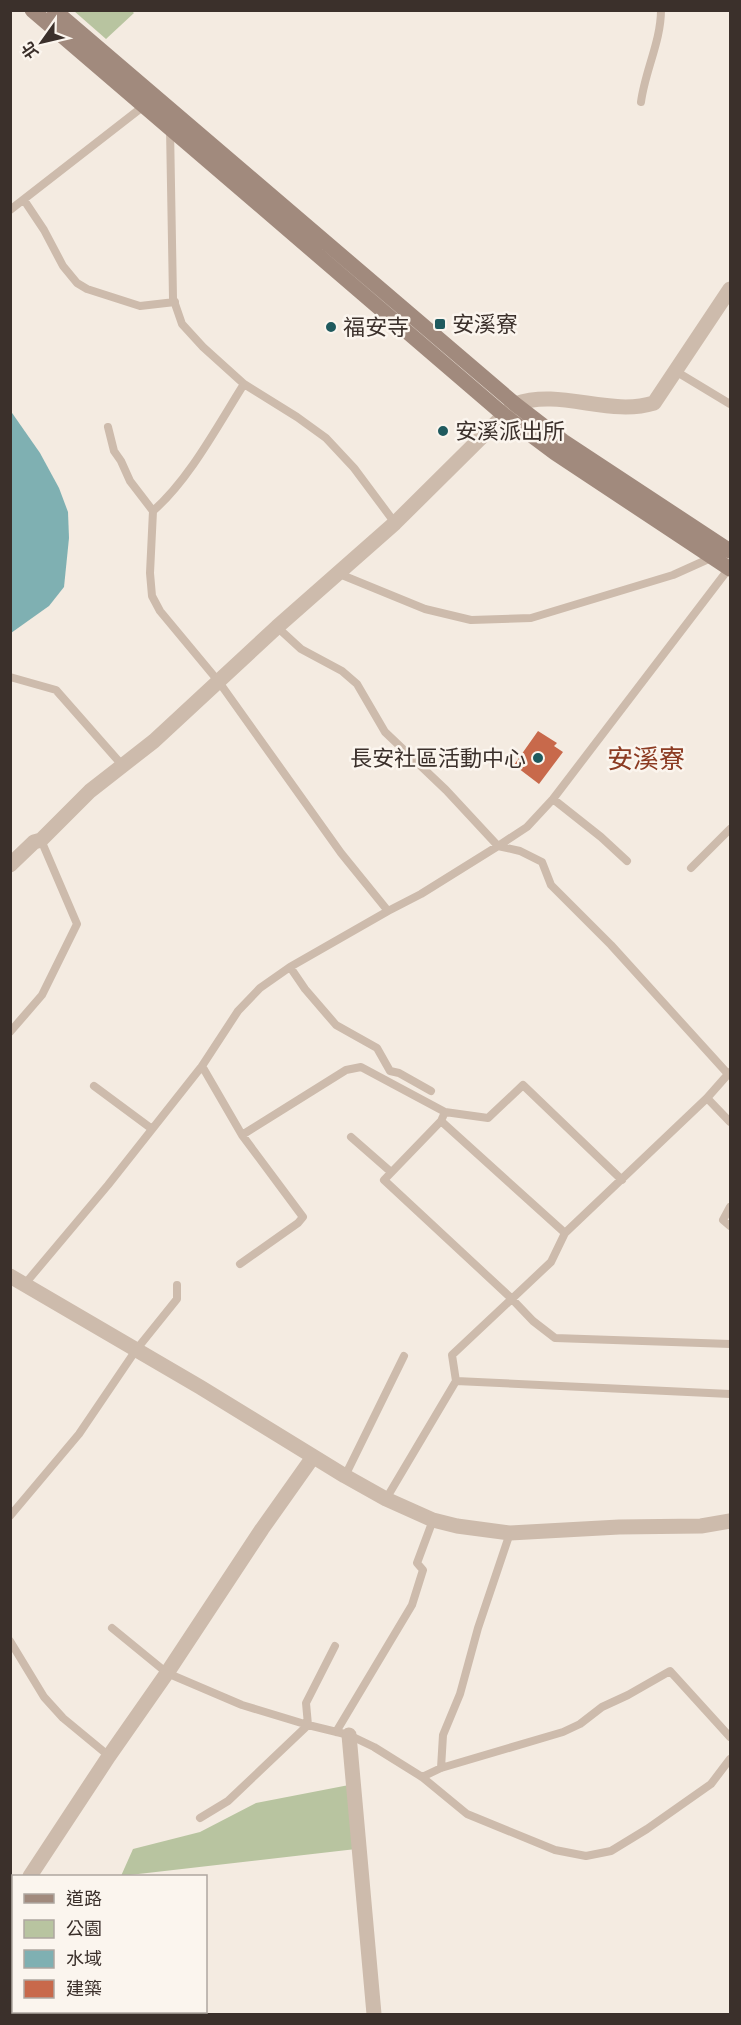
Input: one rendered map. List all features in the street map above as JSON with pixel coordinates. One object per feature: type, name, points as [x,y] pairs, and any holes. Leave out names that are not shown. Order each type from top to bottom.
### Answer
[{"type":"main road","points":[[32,10],[142,106],[510,410],[562,441],[730,551]]},
{"type":"main road","points":[[54,10],[163,102],[510,410],[555,453],[730,568]]},
{"type":"street","points":[[10,865],[90,791],[154,741],[276,627],[395,523],[510,410],[527,400],[559,398],[641,407],[654,403],[677,372],[730,289]]},
{"type":"street","points":[[10,852],[35,843]]},
{"type":"street","points":[[10,1276],[200,1387],[345,1476],[386,1499],[433,1520],[457,1526],[510,1533],[619,1527],[701,1526],[730,1521]]},
{"type":"street","points":[[31,1875],[262,1529],[314,1457]]},
{"type":"street","points":[[343,1733],[374,2014]]},
{"type":"lane","points":[[641,102],[661,22],[661,10]]},
{"type":"lane","points":[[10,210],[142,106],[163,102],[171,130],[173,298],[182,324],[203,347],[244,384],[326,438],[354,468],[395,523]]},
{"type":"lane","points":[[24,200],[44,230],[63,266],[77,283],[87,289],[140,306],[175,302]]},
{"type":"lane","points":[[677,372],[730,404]]},
{"type":"lane","points":[[153,511],[165,500],[201,452],[244,384]]},
{"type":"lane","points":[[108,427],[114,451],[130,481],[153,511],[150,556],[152,596],[160,611],[219,682],[341,852],[388,911]]},
{"type":"lane","points":[[24,1285],[108,1185],[202,1066],[238,1011],[260,988],[290,967],[421,894],[527,827],[553,798],[730,568],[730,551],[673,575],[531,618],[471,620],[425,609],[338,573]]},
{"type":"lane","points":[[276,627],[302,649],[342,671],[357,684],[385,732],[446,790],[498,846],[520,851],[542,862],[551,885],[611,945],[729,1073],[707,1098],[565,1233],[551,1262],[452,1355],[456,1381],[386,1499]]},
{"type":"lane","points":[[10,678],[56,690],[122,765]]},
{"type":"lane","points":[[553,798],[627,861]]},
{"type":"lane","points":[[691,868],[730,830]]},
{"type":"lane","points":[[10,1032],[42,995],[77,924],[35,843]]},
{"type":"lane","points":[[290,967],[305,989],[336,1025],[377,1048],[390,1071],[399,1073],[431,1091]]},
{"type":"lane","points":[[202,1066],[242,1135],[303,1217],[298,1223],[240,1264]]},
{"type":"lane","points":[[242,1135],[346,1070],[361,1067],[445,1112],[488,1118],[523,1085],[622,1180]]},
{"type":"lane","points":[[94,1086],[152,1129]]},
{"type":"lane","points":[[707,1098],[730,1122]]},
{"type":"lane","points":[[445,1112],[441,1121],[384,1180],[533,1321],[555,1338],[730,1344]]},
{"type":"lane","points":[[441,1121],[565,1233]]},
{"type":"lane","points":[[351,1137],[391,1172]]},
{"type":"lane","points":[[730,1207],[723,1220],[730,1226]]},
{"type":"lane","points":[[10,1516],[79,1434],[136,1350],[177,1299],[177,1285]]},
{"type":"lane","points":[[345,1476],[404,1356]]},
{"type":"lane","points":[[456,1381],[730,1394]]},
{"type":"lane","points":[[343,1733],[412,1605],[423,1570],[417,1563],[433,1520]]},
{"type":"lane","points":[[441,1768],[442,1735],[460,1694],[478,1628],[510,1533]]},
{"type":"lane","points":[[112,1628],[167,1673],[242,1705],[343,1733],[374,1747],[422,1777],[467,1814],[555,1850],[586,1856],[610,1851],[647,1829],[711,1784],[730,1759]]},
{"type":"lane","points":[[10,1641],[44,1697],[63,1718],[109,1756]]},
{"type":"lane","points":[[308,1725],[306,1703],[335,1646]]},
{"type":"lane","points":[[422,1777],[441,1768],[563,1732],[580,1724],[602,1707],[670,1671],[730,1737]]},
{"type":"lane","points":[[200,1818],[228,1801],[308,1725]]},
{"type":"green space","points":[[131,10],[134,13],[106,39],[74,11]]},
{"type":"green space","points":[[349,1785],[356,1849],[121,1875],[133,1849],[200,1832],[256,1803]]},
{"type":"water","points":[[10,410],[40,453],[59,488],[68,512],[69,538],[64,587],[49,606],[11,633]]},
{"type":"building","name":"長安社區活動中心","points":[[538,731],[557,743],[554,746],[563,752],[539,784],[514,765]]},
{"type":"place","name":"安溪寮","points":[[440,324]]},
{"type":"place","name":"福安寺","points":[[331,327]]},
{"type":"place","name":"安溪派出所","points":[[443,431]]},
{"type":"place","name":"長安社區活動中心","points":[[538,758]]},
{"type":"district","name":"安溪寮","points":[[646,759]]}]
